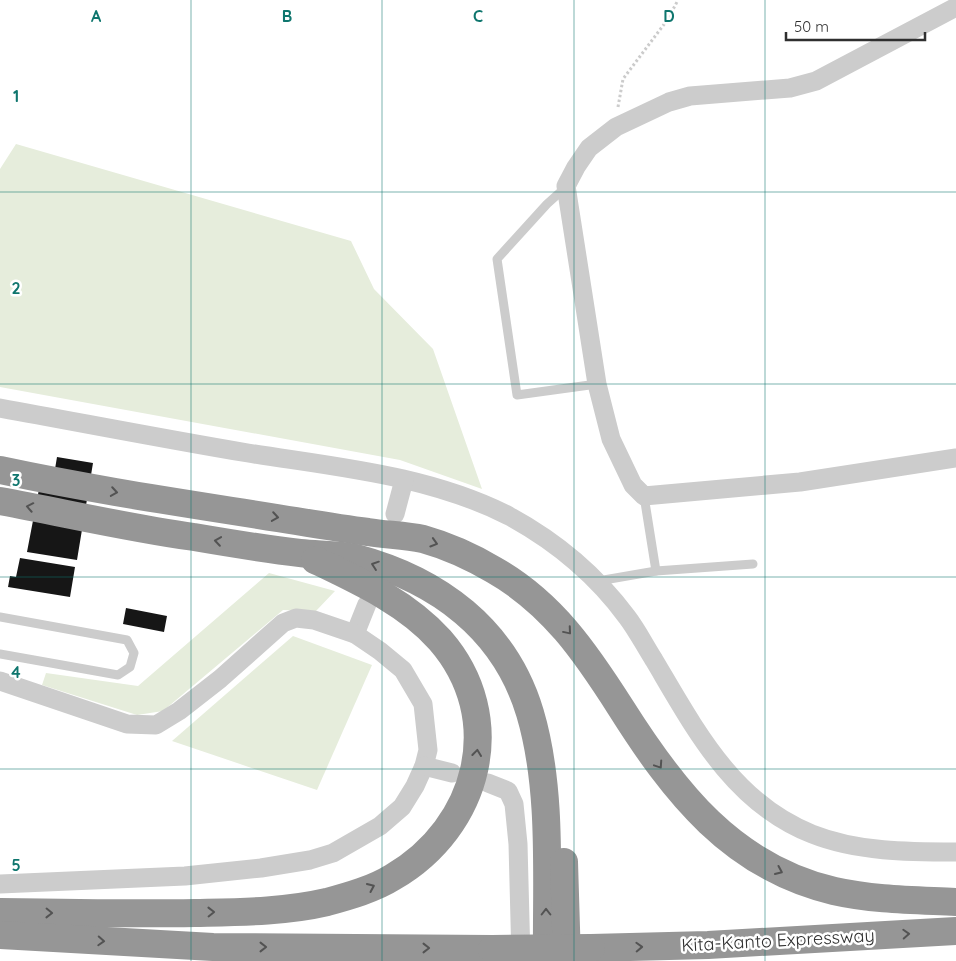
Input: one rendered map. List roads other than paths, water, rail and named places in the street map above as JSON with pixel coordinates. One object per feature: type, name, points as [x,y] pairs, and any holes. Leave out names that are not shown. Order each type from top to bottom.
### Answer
[{"type":"highway","points":[[0,470],[66,484],[368,532],[420,538],[464,554],[496,571],[541,603],[581,647],[666,775],[710,823],[748,855],[803,882],[834,891],[872,897],[956,902]]},
{"type":"highway","points":[[0,501],[185,536],[301,553],[354,558],[403,575],[450,600],[491,637],[507,660],[530,712],[540,763],[546,837],[546,961]]},
{"type":"highway","points":[[368,532],[442,576],[474,598],[505,627],[524,656],[537,683],[554,739],[562,792],[566,961]]},
{"type":"highway","points":[[0,912],[119,914],[257,912],[326,902],[358,892],[393,877],[414,862],[453,822],[471,786],[478,744],[478,721],[464,676],[439,640],[405,608],[345,574],[301,553]]},
{"type":"highway","name":"Kita-Kanto Expressway","points":[[0,935],[214,947],[492,949],[708,945],[956,931]]},
{"type":"street","points":[[956,8],[816,81],[790,88],[690,96],[669,102],[616,128],[589,148],[566,186],[596,384],[611,439],[633,485],[644,496],[800,482],[956,458]]},
{"type":"street","points":[[0,408],[171,440],[404,480],[472,499],[509,516],[539,534],[598,581],[629,618],[694,727],[714,756],[729,776],[765,809],[786,822],[814,835],[845,844],[880,850],[956,852]]},
{"type":"street","points":[[395,514],[404,480]]},
{"type":"street","points":[[355,634],[367,604]]},
{"type":"street","points":[[0,681],[128,724],[156,725],[179,711],[283,623],[296,618],[314,620],[355,634],[403,670],[423,704],[427,726],[428,750],[424,766],[402,807],[380,826],[333,853],[310,860],[261,868],[185,876],[0,884]]},
{"type":"street","points":[[424,766],[452,773]]},
{"type":"street","points":[[488,783],[508,791],[514,804],[518,844],[521,961]]},
{"type":"lane","points":[[566,186],[497,259],[517,395],[596,384]]},
{"type":"lane","points":[[644,496],[656,571]]},
{"type":"lane","points":[[598,581],[656,571],[752,564]]},
{"type":"lane","points":[[0,617],[126,640],[134,653],[130,667],[118,675],[0,654]]}]
